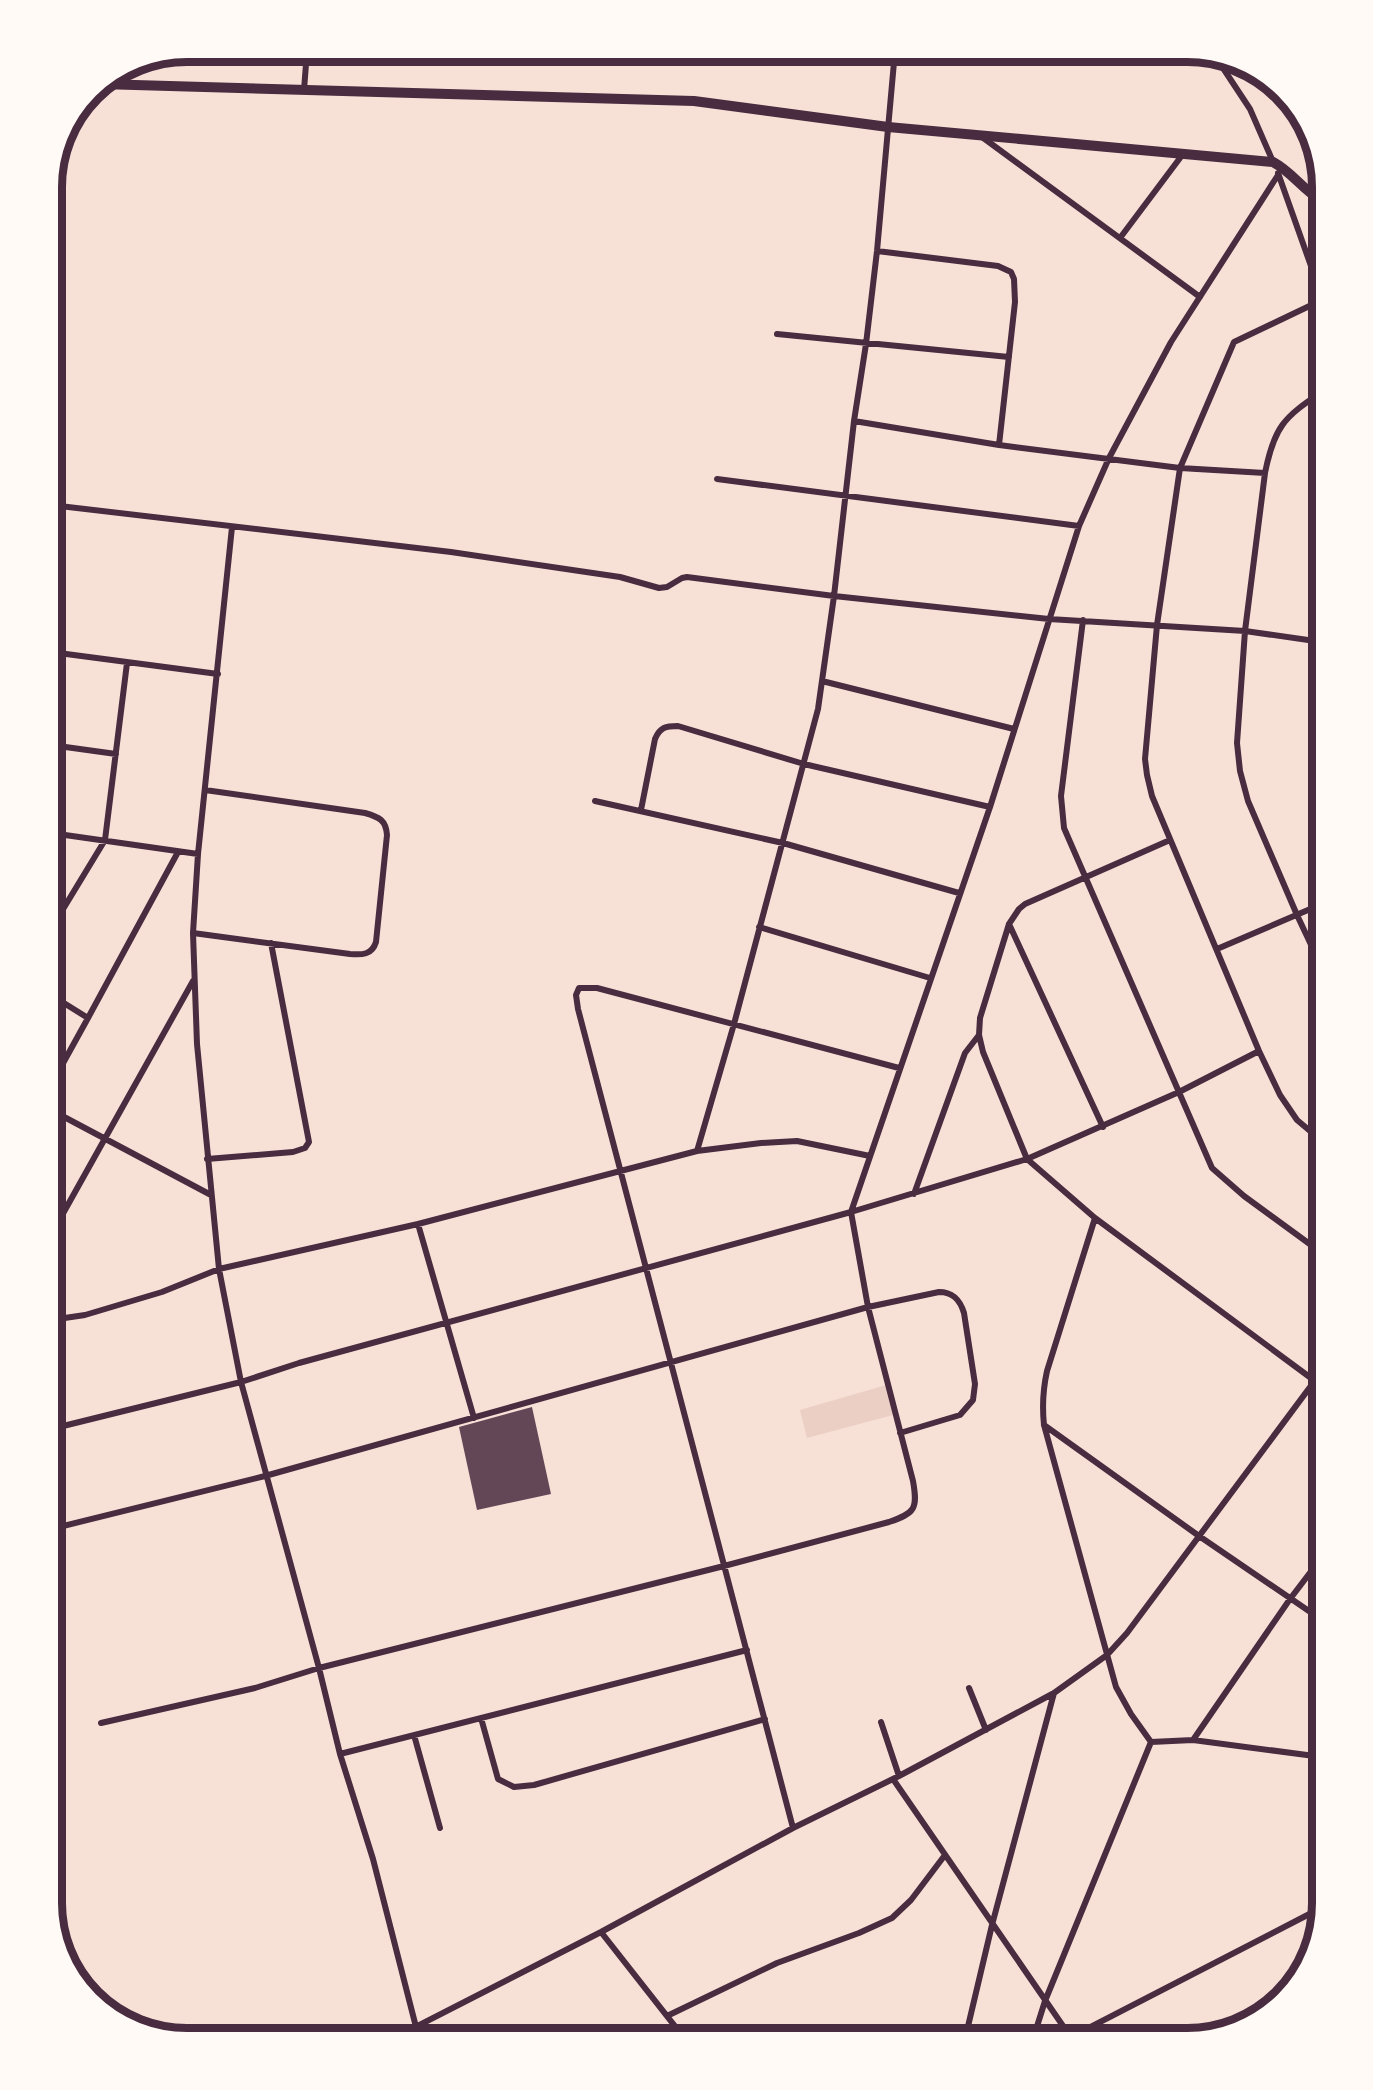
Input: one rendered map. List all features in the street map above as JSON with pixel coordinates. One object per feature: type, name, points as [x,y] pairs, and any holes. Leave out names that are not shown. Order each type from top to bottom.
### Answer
[{"type":"street","points":[[304,90],[306,62]]},
{"type":"street","points":[[697,1151],[734,1024],[818,709],[877,252],[894,62]]},
{"type":"street","points":[[1222,67],[1250,109],[1274,162],[1312,271]]},
{"type":"street","points":[[115,84],[694,101],[888,127],[1274,162],[1288,170],[1312,195]]},
{"type":"street","points":[[980,135],[1200,297]]},
{"type":"street","points":[[1120,238],[1184,154]]},
{"type":"street","points":[[101,1723],[255,1688],[319,1668],[724,1566],[907,1515],[915,1506],[916,1499],[868,1307],[851,1212],[990,807],[1079,526],[1109,458],[1171,342],[1278,175]]},
{"type":"street","points":[[877,252],[998,266],[1011,272],[1014,279],[1015,302],[999,445]]},
{"type":"street","points":[[1312,304],[1234,342],[1180,468],[1157,625],[1145,759],[1152,795],[1259,1051],[1289,1110],[1312,1133]]},
{"type":"street","points":[[777,334],[1009,357]]},
{"type":"street","points":[[1312,399],[1299,407],[1279,427],[1270,447],[1245,631],[1237,743],[1240,771],[1248,801],[1312,947]]},
{"type":"street","points":[[854,421],[999,445],[1180,468],[1265,472]]},
{"type":"street","points":[[717,479],[1079,526]]},
{"type":"street","points":[[62,507],[485,557],[620,577],[659,588],[667,587],[687,577],[834,596],[1049,619],[1245,631],[1312,641]]},
{"type":"street","points":[[232,527],[198,854],[193,933],[197,1044],[219,1269],[241,1382],[319,1668],[340,1754],[373,1859],[416,2027],[601,1932],[794,1828],[896,1778],[1054,1693],[1107,1655],[1127,1633],[1312,1385]]},
{"type":"street","points":[[1083,620],[1061,796],[1064,828],[1212,1168],[1236,1189],[1312,1246]]},
{"type":"street","points":[[62,654],[218,674]]},
{"type":"street","points":[[62,911],[105,840],[127,663]]},
{"type":"street","points":[[822,681],[1014,729]]},
{"type":"street","points":[[641,810],[657,733],[665,727],[678,726],[804,764],[990,807]]},
{"type":"street","points":[[62,747],[116,754]]},
{"type":"street","points":[[193,933],[350,954],[361,955],[371,951],[376,942],[387,827],[378,817],[365,813],[205,790]]},
{"type":"street","points":[[595,801],[783,843],[959,893]]},
{"type":"street","points":[[62,834],[198,854]]},
{"type":"street","points":[[1170,840],[1025,904],[1014,915],[1009,924],[980,1018],[979,1035],[983,1052],[1027,1159],[1095,1218],[1312,1379]]},
{"type":"street","points":[[62,1064],[178,852]]},
{"type":"street","points":[[1217,949],[1312,908]]},
{"type":"street","points":[[1009,924],[1102,1127]]},
{"type":"street","points":[[759,927],[930,978]]},
{"type":"street","points":[[207,1159],[293,1152],[305,1148],[309,1142],[271,943]]},
{"type":"street","points":[[62,1215],[194,980]]},
{"type":"street","points":[[794,1828],[578,1009],[577,991],[583,987],[597,988],[899,1068]]},
{"type":"street","points":[[62,1002],[88,1018]]},
{"type":"street","points":[[914,1194],[965,1053],[979,1035]]},
{"type":"street","points":[[62,1426],[241,1382],[299,1363],[446,1322],[851,1212],[1027,1159],[1179,1092],[1259,1051]]},
{"type":"street","points":[[62,1115],[212,1195]]},
{"type":"street","points":[[62,1318],[85,1315],[162,1292],[219,1269],[418,1224],[697,1151],[797,1141],[870,1156]]},
{"type":"street","points":[[1095,1218],[1047,1371],[1042,1408],[1044,1425],[1116,1687],[1131,1714],[1151,1742]]},
{"type":"street","points":[[418,1224],[474,1418]]},
{"type":"street","points":[[62,1526],[266,1476],[868,1307],[947,1292],[961,1304],[964,1313],[975,1384],[973,1400],[960,1414],[900,1433]]},
{"type":"street","points":[[1044,1425],[1312,1613]]},
{"type":"street","points":[[1193,1740],[1312,1570]]},
{"type":"street","points":[[340,1754],[747,1650]]},
{"type":"street","points":[[969,1688],[986,1730]]},
{"type":"street","points":[[968,2028],[992,1925],[1054,1693]]},
{"type":"street","points":[[481,1718],[498,1779],[514,1787],[534,1785],[765,1719]]},
{"type":"street","points":[[881,1722],[896,1778],[992,1925],[1065,2028]]},
{"type":"street","points":[[414,1735],[440,1828]]},
{"type":"street","points":[[1151,1742],[1193,1740],[1312,1756]]},
{"type":"street","points":[[1036,2028],[1045,2001],[1151,1742]]},
{"type":"street","points":[[667,2016],[777,1963],[859,1933],[892,1918],[911,1900],[945,1855]]},
{"type":"street","points":[[1091,2028],[1311,1913]]},
{"type":"street","points":[[601,1932],[676,2028]]},
{"type":"shaded area","points":[[886,1385],[893,1415],[807,1438],[800,1410]]},
{"type":"building","points":[[532,1407],[551,1494],[477,1510],[459,1427]]}]
